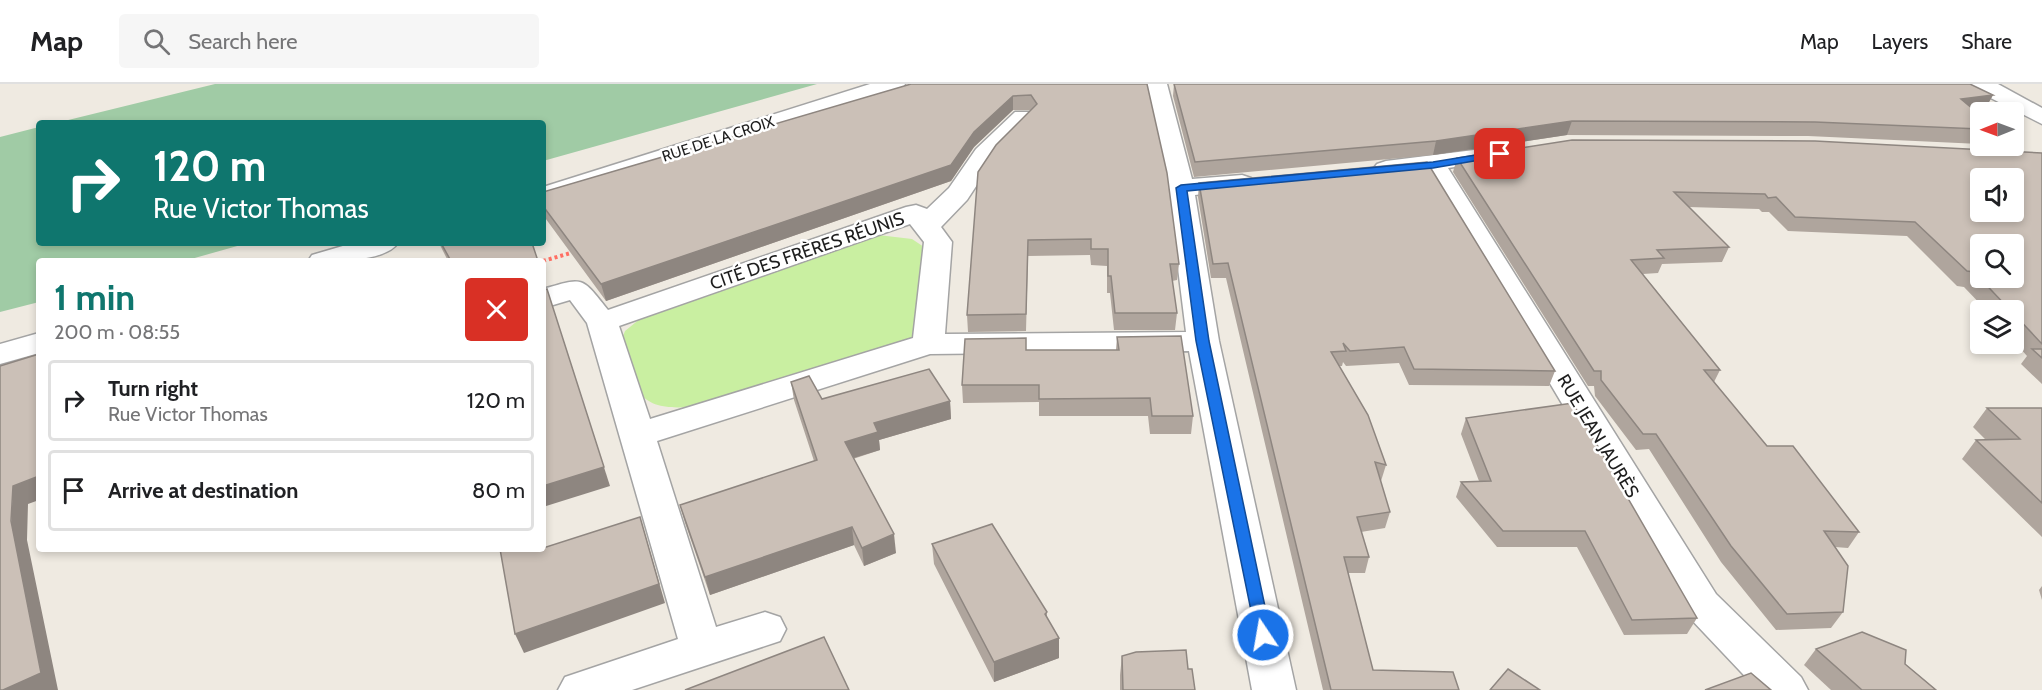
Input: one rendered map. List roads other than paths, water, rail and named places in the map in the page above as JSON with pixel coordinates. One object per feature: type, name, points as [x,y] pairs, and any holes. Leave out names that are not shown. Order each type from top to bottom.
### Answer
[{"type":"street","name":"RUE DE LA CROIX","points":[[546,195],[822,105],[894,84]]},
{"type":"street","points":[[1156,84],[1181,188],[1203,341],[1274,690]]},
{"type":"street","points":[[1981,84],[2042,117]]},
{"type":"street","points":[[926,226],[958,194],[985,153],[1023,117]]},
{"type":"street","points":[[1363,171],[1433,165],[1522,151]]},
{"type":"street","name":"RUE JEAN JAURÈS","points":[[1433,165],[1702,606],[1786,690]]},
{"type":"street","points":[[1181,188],[1271,180]]},
{"type":"street","name":"CITÉ DES FRÈRES RÉUNIS","points":[[602,322],[916,213],[938,242],[928,344]]},
{"type":"street","points":[[332,258],[374,246]]},
{"type":"street","points":[[546,298],[576,289],[602,322],[702,648]]},
{"type":"street","points":[[638,435],[928,344],[1203,341]]},
{"type":"street","points":[[0,354],[36,344]]},
{"type":"street","points":[[580,690],[765,629]]}]
